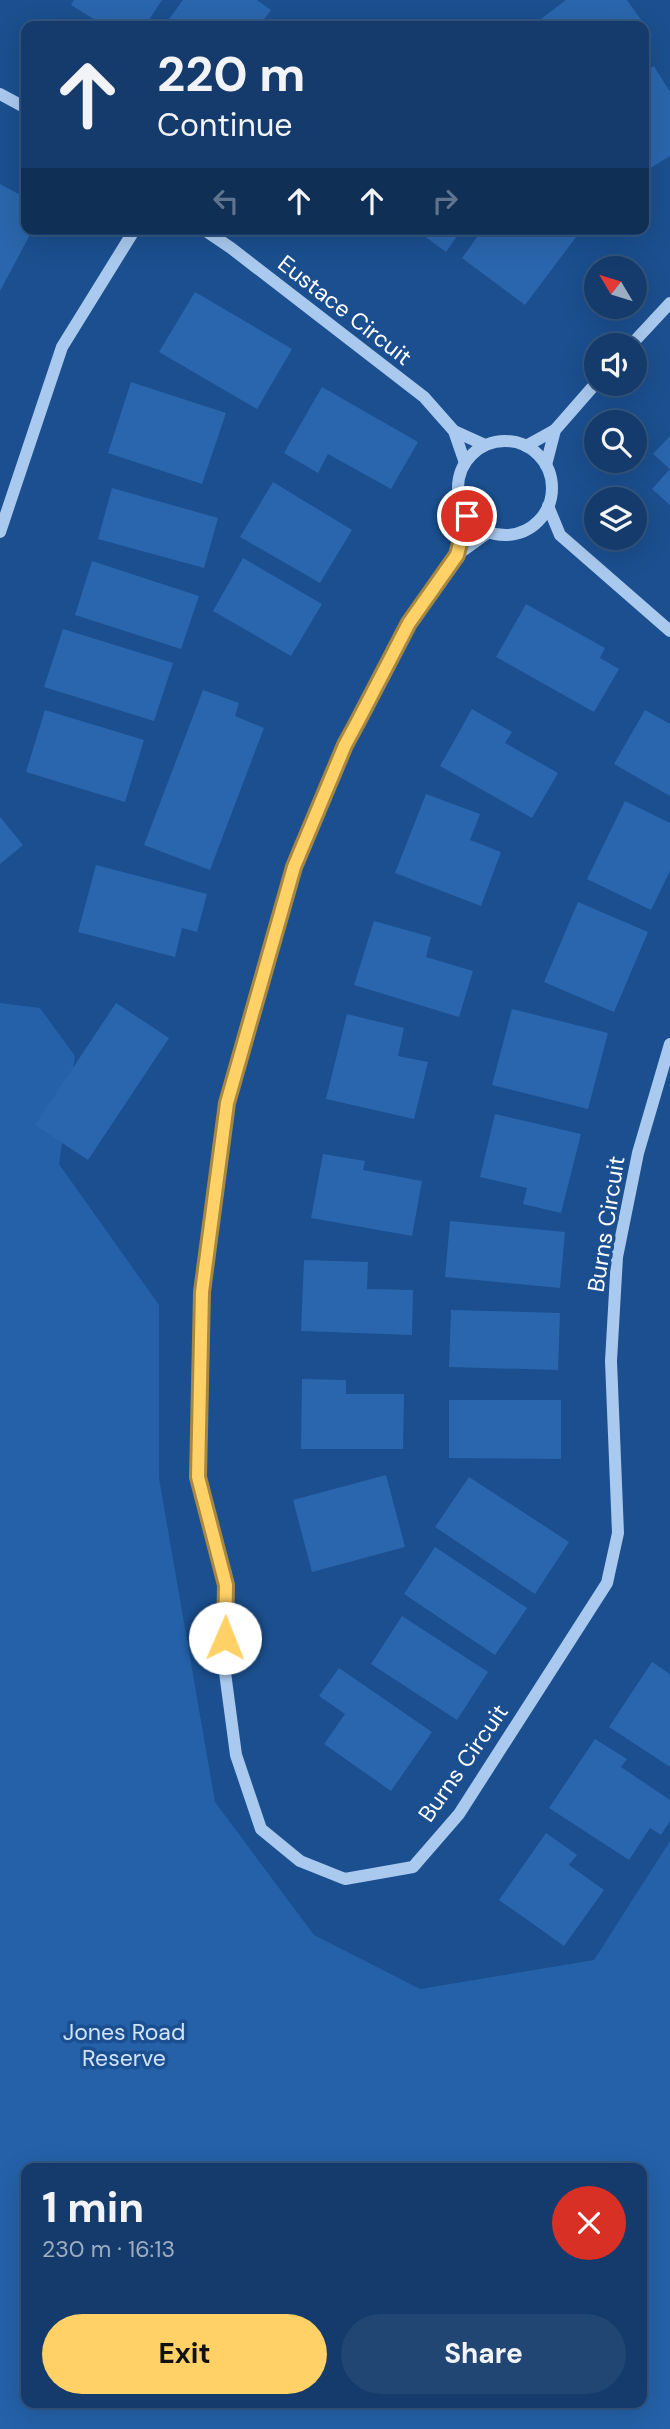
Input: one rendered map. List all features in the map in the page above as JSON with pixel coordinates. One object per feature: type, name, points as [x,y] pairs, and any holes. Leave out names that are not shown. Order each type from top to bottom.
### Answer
[{"type":"street","points":[[0,93],[21,105]]},
{"type":"street","points":[[0,532],[62,347],[131,235]]},
{"type":"street","name":"Eustace Circuit","points":[[212,235],[424,397],[454,431]]},
{"type":"street","points":[[642,333],[670,303]]},
{"type":"street","points":[[526,446],[555,430],[585,396]]},
{"type":"street","points":[[546,465],[555,430]]},
{"type":"street","points":[[454,431],[485,445]]},
{"type":"street","points":[[454,431],[465,464]]},
{"type":"street","points":[[506,441],[526,446],[538,454],[546,465],[551,478],[548,506],[541,518],[530,528],[510,534],[489,532],[477,526],[467,516],[458,490],[459,476],[465,464],[485,445],[506,441]]},
{"type":"street","points":[[548,506],[560,535],[670,631]]},
{"type":"street","points":[[457,555],[467,516]]},
{"type":"street","points":[[530,528],[560,535]]},
{"type":"street","points":[[457,555],[489,532]]},
{"type":"street","name":"Burns Circuit","points":[[457,555],[409,623],[345,745],[294,867],[227,1103],[202,1292],[198,1477],[226,1585],[224,1665],[236,1755],[261,1829],[300,1861],[345,1879],[413,1867],[459,1814],[607,1583],[618,1533],[611,1361],[617,1257],[638,1153],[670,1044]]},
{"type":"green space","name":"Jones Road Reserve","points":[[0,1003],[40,1008],[75,1056],[59,1164],[159,1305],[159,1478],[215,1802],[314,1935],[420,1989],[594,1960],[670,1841],[670,2429],[0,2429]]},
{"type":"building","points":[[74,0],[162,0],[148,21],[97,21],[71,5]]},
{"type":"building","points":[[183,0],[257,0],[271,10],[263,21],[168,21]]},
{"type":"building","points":[[566,0],[627,0],[642,21],[538,21]]},
{"type":"building","points":[[654,66],[670,92],[670,156],[649,169],[649,69]]},
{"type":"building","points":[[0,184],[21,195],[21,235],[30,235],[0,291]]},
{"type":"building","points":[[423,235],[458,235],[446,252]]},
{"type":"building","points":[[479,235],[578,235],[525,305],[462,258]]},
{"type":"building","points":[[195,292],[292,349],[257,409],[159,352]]},
{"type":"building","points":[[131,382],[226,413],[202,484],[108,453]]},
{"type":"building","points":[[322,387],[418,442],[391,489],[328,454],[318,473],[284,453]]},
{"type":"building","points":[[670,436],[670,469],[653,454]]},
{"type":"building","points":[[670,469],[670,505],[652,489]]},
{"type":"building","points":[[273,482],[352,530],[320,583],[240,537]]},
{"type":"building","points":[[112,488],[218,518],[204,568],[98,539]]},
{"type":"building","points":[[243,558],[322,604],[291,656],[213,611]]},
{"type":"building","points":[[92,561],[199,596],[181,649],[75,615]]},
{"type":"building","points":[[526,604],[605,648],[600,658],[619,669],[594,712],[496,657]]},
{"type":"building","points":[[63,629],[173,663],[154,721],[44,687]]},
{"type":"building","points":[[203,690],[239,703],[235,716],[264,728],[210,870],[144,845]]},
{"type":"building","points":[[472,709],[512,732],[505,743],[558,773],[532,818],[440,766]]},
{"type":"building","points":[[45,710],[144,740],[125,802],[26,772]]},
{"type":"building","points":[[645,710],[670,724],[670,796],[614,764]]},
{"type":"building","points":[[426,794],[480,814],[470,840],[501,852],[481,906],[395,873]]},
{"type":"building","points":[[625,801],[670,823],[670,871],[651,910],[587,879]]},
{"type":"building","points":[[0,817],[23,845],[0,864]]},
{"type":"building","points":[[96,865],[207,894],[197,932],[182,928],[175,957],[78,932]]},
{"type":"building","points":[[578,902],[648,932],[614,1012],[544,982]]},
{"type":"building","points":[[374,921],[431,937],[426,957],[473,971],[459,1017],[354,985]]},
{"type":"building","points":[[116,1003],[169,1038],[88,1160],[35,1125]]},
{"type":"building","points":[[512,1009],[608,1033],[588,1109],[492,1085]]},
{"type":"building","points":[[347,1014],[404,1028],[398,1056],[428,1062],[414,1119],[326,1099]]},
{"type":"building","points":[[495,1114],[581,1134],[561,1213],[523,1204],[527,1188],[480,1177]]},
{"type":"building","points":[[323,1154],[365,1161],[363,1170],[422,1181],[412,1236],[311,1218]]},
{"type":"building","points":[[450,1221],[565,1232],[560,1288],[445,1277]]},
{"type":"building","points":[[304,1260],[368,1262],[367,1289],[413,1290],[412,1335],[301,1331]]},
{"type":"building","points":[[451,1310],[560,1313],[558,1370],[449,1367]]},
{"type":"building","points":[[302,1379],[346,1380],[346,1394],[404,1394],[403,1449],[301,1449]]},
{"type":"building","points":[[449,1400],[561,1400],[561,1459],[449,1458]]},
{"type":"building","points":[[386,1475],[405,1547],[312,1572],[293,1500]]},
{"type":"building","points":[[469,1477],[569,1542],[535,1594],[435,1527]]},
{"type":"building","points":[[435,1547],[527,1608],[495,1655],[404,1594]]},
{"type":"building","points":[[402,1616],[488,1672],[457,1720],[371,1664]]},
{"type":"building","points":[[652,1662],[670,1674],[670,1767],[609,1727]]},
{"type":"building","points":[[339,1668],[432,1732],[391,1791],[324,1744],[345,1714],[319,1696]]},
{"type":"building","points":[[595,1739],[627,1759],[621,1767],[670,1800],[670,1821],[661,1835],[650,1828],[629,1860],[549,1808]]},
{"type":"building","points":[[546,1833],[577,1855],[569,1865],[604,1890],[564,1946],[499,1900]]},
{"type":"route","points":[[225,1638],[226,1585],[198,1477],[202,1292],[227,1103],[294,867],[345,745],[409,623],[457,555],[467,516]]}]
